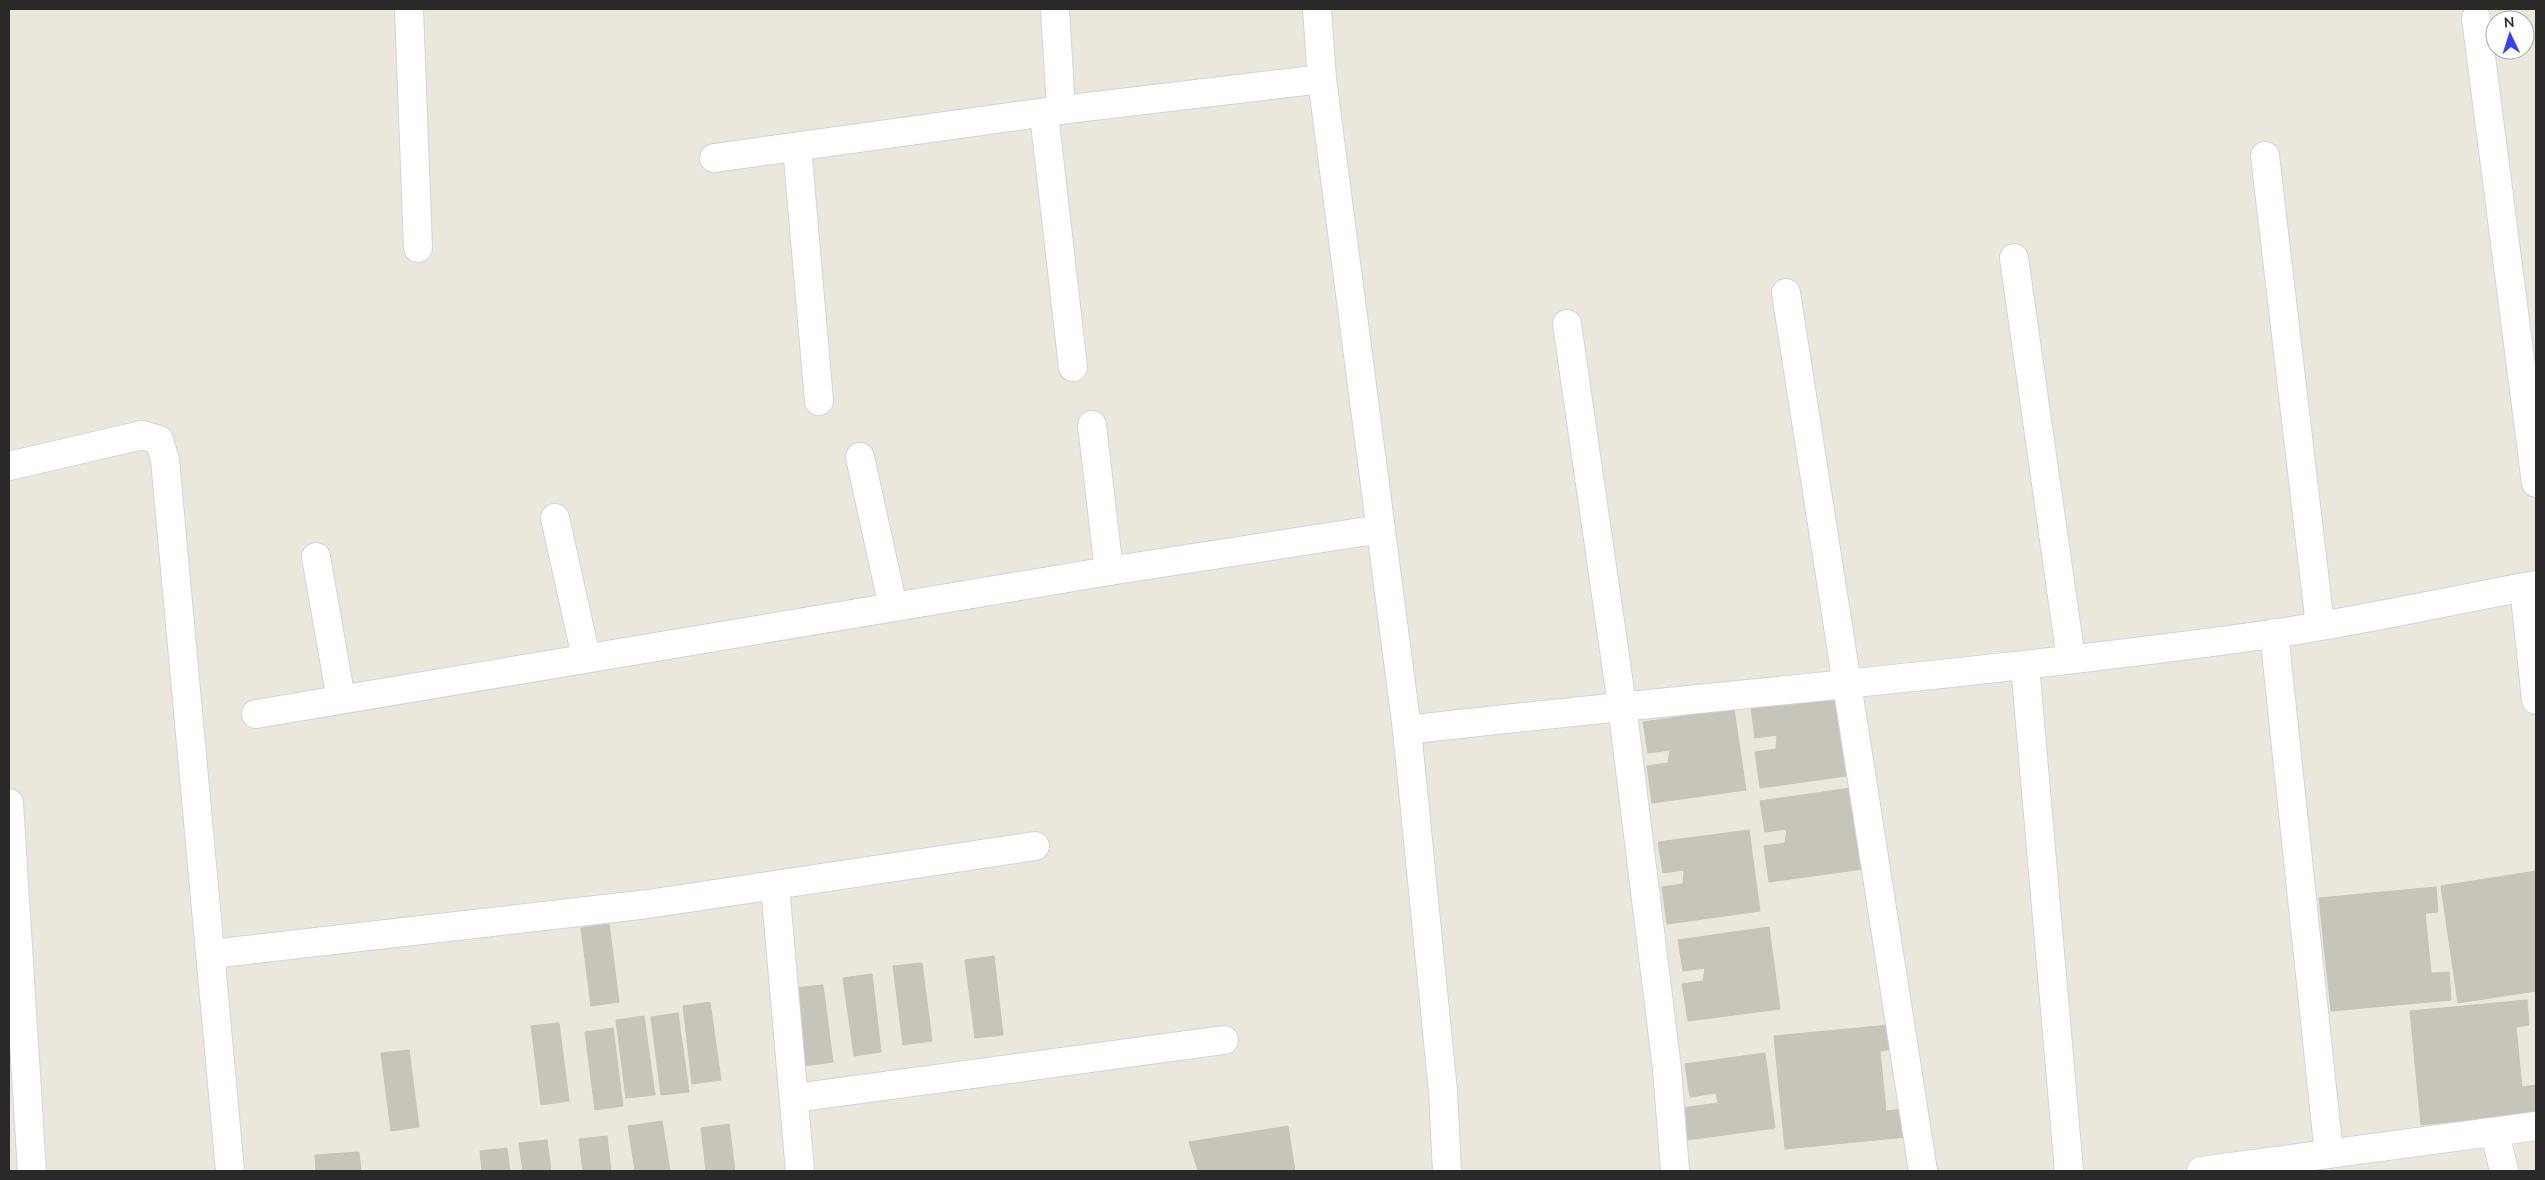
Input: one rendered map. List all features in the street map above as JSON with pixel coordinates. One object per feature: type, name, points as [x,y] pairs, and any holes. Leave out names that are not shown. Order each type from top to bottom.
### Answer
[{"type":"street","points":[[409,9],[418,248]]},
{"type":"street","points":[[1055,9],[1053,112],[1073,367]]},
{"type":"street","points":[[1317,9],[1322,79],[1407,730],[1443,1091],[1447,1171]]},
{"type":"street","points":[[2476,18],[2536,483]]},
{"type":"street","points":[[714,158],[1053,112],[1322,79]]},
{"type":"street","points":[[797,148],[819,401]]},
{"type":"street","points":[[2265,156],[2320,625]]},
{"type":"street","points":[[2014,258],[2071,659]]},
{"type":"street","points":[[1786,293],[1923,1171]]},
{"type":"street","points":[[1567,324],[1622,706],[1667,1069],[1675,1171]]},
{"type":"street","points":[[1092,425],[1109,571]]},
{"type":"street","points":[[9,466],[142,435],[159,440],[166,460],[212,954],[230,1171]]},
{"type":"street","points":[[860,457],[893,607]]},
{"type":"street","points":[[555,518],[586,657]]},
{"type":"street","points":[[256,714],[586,657],[1109,571],[1381,529]]},
{"type":"street","points":[[316,556],[341,699]]},
{"type":"street","points":[[1407,730],[1846,682],[2025,665],[2274,633],[2530,586],[2536,700]]},
{"type":"street","points":[[2274,633],[2329,1154]]},
{"type":"street","points":[[2025,665],[2069,1171]]},
{"type":"street","points":[[9,803],[32,1171]]},
{"type":"street","points":[[212,954],[470,926],[775,886],[1035,846]]},
{"type":"street","points":[[775,886],[800,1171]]},
{"type":"street","points":[[795,1098],[1224,1040]]},
{"type":"street","points":[[2201,1171],[2267,1166],[2329,1154],[2536,1126]]},
{"type":"street","points":[[2495,1132],[2504,1171]]},
{"type":"building","points":[[1842,694],[1853,775],[1760,788],[1755,752],[1776,749],[1777,735],[1755,738],[1751,707]]},
{"type":"building","points":[[1734,709],[1746,790],[1652,803],[1647,766],[1668,763],[1670,750],[1648,753],[1643,722]]},
{"type":"building","points":[[1851,788],[1863,869],[1769,882],[1764,846],[1785,843],[1787,829],[1765,832],[1760,801]]},
{"type":"building","points":[[1749,830],[1760,911],[1667,924],[1662,887],[1683,884],[1684,870],[1663,873],[1658,842]]},
{"type":"building","points":[[2536,871],[2536,991],[2458,1003],[2441,886]]},
{"type":"building","points":[[2436,887],[2438,912],[2425,913],[2431,973],[2449,972],[2451,1000],[2331,1011],[2319,898]]},
{"type":"building","points":[[609,924],[619,1002],[591,1006],[581,928]]},
{"type":"building","points":[[1769,927],[1780,1009],[1688,1021],[1682,984],[1703,981],[1705,968],[1683,971],[1678,940]]},
{"type":"building","points":[[994,956],[1003,1035],[975,1038],[965,960]]},
{"type":"building","points":[[922,963],[932,1041],[903,1045],[893,966]]},
{"type":"building","points":[[872,974],[881,1052],[854,1056],[843,978]]},
{"type":"building","points":[[823,985],[833,1062],[804,1066],[794,988]]},
{"type":"building","points":[[2527,1000],[2529,1025],[2516,1027],[2522,1087],[2536,1085],[2536,1113],[2421,1125],[2410,1011]]},
{"type":"building","points":[[710,1002],[721,1080],[692,1084],[683,1006]]},
{"type":"building","points":[[678,1013],[689,1092],[661,1095],[651,1017]]},
{"type":"building","points":[[644,1016],[655,1095],[626,1098],[616,1020]]},
{"type":"building","points":[[559,1023],[569,1101],[541,1105],[531,1026]]},
{"type":"building","points":[[1890,1025],[1892,1049],[1880,1051],[1886,1111],[1903,1109],[1906,1137],[1785,1149],[1774,1036]]},
{"type":"building","points":[[613,1028],[623,1106],[595,1110],[585,1032]]},
{"type":"building","points":[[409,1050],[419,1127],[391,1131],[381,1053]]},
{"type":"building","points":[[1765,1053],[1775,1128],[1687,1140],[1682,1108],[1718,1103],[1716,1093],[1690,1097],[1685,1064]]},
{"type":"building","points":[[662,1121],[670,1171],[635,1171],[628,1126]]},
{"type":"building","points":[[729,1124],[735,1171],[706,1171],[701,1128]]},
{"type":"building","points":[[1288,1126],[1295,1171],[1198,1171],[1189,1142]]},
{"type":"building","points":[[607,1136],[611,1171],[583,1171],[579,1139]]},
{"type":"building","points":[[547,1140],[551,1171],[523,1171],[519,1143]]},
{"type":"building","points":[[507,1148],[510,1171],[482,1171],[480,1151]]},
{"type":"building","points":[[359,1152],[361,1171],[316,1171],[315,1155]]}]
